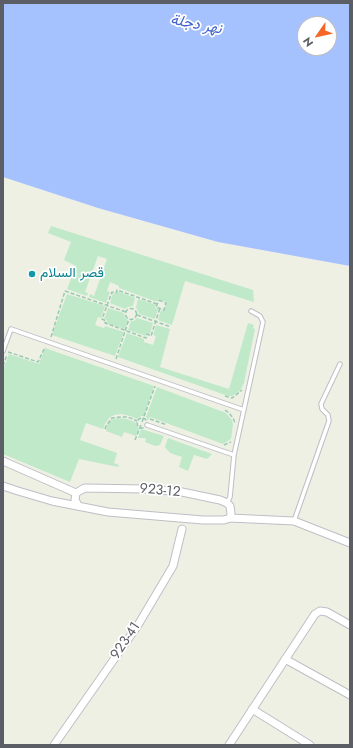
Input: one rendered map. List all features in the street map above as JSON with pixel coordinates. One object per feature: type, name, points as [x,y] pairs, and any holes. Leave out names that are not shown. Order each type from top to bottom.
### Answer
[{"type":"street","points":[[3,461],[76,493],[75,500],[78,505]]},
{"type":"street","name":"923-12","points":[[3,486],[52,501],[108,512],[179,519],[224,520],[230,518],[294,521],[350,543]]},
{"type":"street","name":"923-12","points":[[76,493],[85,488],[145,489],[182,492],[227,502]]},
{"type":"street","points":[[227,502],[231,510],[230,518]]},
{"type":"street","name":"923-41","points":[[54,745],[138,625],[173,566],[182,529]]},
{"type":"street","points":[[229,745],[284,659],[315,614],[320,611],[327,612],[350,625]]},
{"type":"street","points":[[284,659],[350,696]]},
{"type":"street","points":[[252,709],[310,745]]},
{"type":"lane","points":[[227,502],[230,497],[234,455],[263,322],[260,316],[251,311]]},
{"type":"lane","points":[[3,351],[11,329],[244,410]]},
{"type":"lane","points":[[294,521],[329,421],[328,415],[322,408],[321,404],[340,364]]},
{"type":"lane","points":[[147,425],[234,455]]},
{"type":"path","points":[[157,304],[159,300],[166,303],[164,310],[160,308],[156,307],[157,304],[117,290],[116,293],[112,292],[102,319],[106,321],[105,324],[146,338],[147,334],[151,336],[160,308]]},
{"type":"path","points":[[51,337],[65,291],[126,312]]},
{"type":"path","points":[[126,312],[129,308],[133,308],[137,315],[171,327]]},
{"type":"path","points":[[126,312],[126,316],[130,319]]},
{"type":"path","points":[[130,319],[134,319],[137,315]]},
{"type":"path","points":[[116,359],[130,319]]},
{"type":"path","points":[[3,366],[8,352],[38,362],[44,346],[51,349]]},
{"type":"path","points":[[135,440],[155,386]]},
{"type":"path","points":[[225,396],[232,398],[241,392],[244,386]]},
{"type":"path","points":[[220,407],[229,413],[235,424]]},
{"type":"path","points":[[105,429],[112,418],[128,417],[137,421]]},
{"type":"path","points":[[150,419],[172,427]]},
{"type":"path","points":[[222,445],[231,443],[233,436]]},
{"type":"green space","points":[[51,226],[253,290],[254,302],[185,281],[172,325],[158,320],[161,310],[164,311],[167,302],[158,299],[157,302],[119,288],[119,286],[110,282],[107,291],[110,292],[106,303],[89,297],[90,294],[94,296],[107,259],[98,256],[85,292],[88,293],[87,296],[67,289],[76,266],[64,260],[71,242],[48,233]]},
{"type":"green space","points":[[117,291],[135,298],[133,306],[125,309],[110,303],[113,293],[116,294]]},
{"type":"green space","points":[[67,294],[105,306],[101,318],[98,317],[95,325],[104,328],[105,326],[124,332],[115,356],[52,335]]},
{"type":"green space","points":[[138,299],[156,305],[155,308],[158,309],[155,319],[139,314],[136,307]]},
{"type":"green space","points":[[108,308],[124,313],[125,318],[128,320],[125,329],[106,323],[107,320],[104,319]]},
{"type":"green space","points":[[137,318],[153,323],[150,334],[147,333],[146,336],[128,330],[131,321],[134,321]]},
{"type":"green space","points":[[248,323],[254,325],[253,328],[255,329],[244,383],[240,391],[232,396],[228,396],[118,357],[127,333],[144,339],[144,342],[153,345],[156,336],[153,335],[156,325],[170,329],[160,367],[229,389]]},
{"type":"green space","points":[[45,348],[154,386],[144,416],[137,419],[121,414],[114,415],[109,418],[103,429],[86,423],[80,440],[117,453],[114,463],[119,465],[118,467],[79,459],[70,482],[3,454],[3,370],[9,354],[39,364]]},
{"type":"green space","points":[[157,387],[226,413],[232,420],[233,425],[231,439],[223,444],[150,417],[148,420],[146,417]]},
{"type":"green space","points":[[118,418],[135,422],[139,429],[136,436],[124,432],[122,437],[106,431],[107,425],[111,420]]},
{"type":"green space","points":[[141,429],[164,436],[160,445],[155,446],[145,442],[146,438],[138,438]]},
{"type":"green space","points":[[168,438],[212,454],[207,459],[194,455],[188,471],[179,467],[182,457],[170,453],[165,447]]},
{"type":"water","name":"نهر دجلة","points":[[3,3],[350,3],[350,266],[218,242],[98,208],[3,177]]},
{"type":"place","name":"قصر السلام","points":[[32,274]]}]
